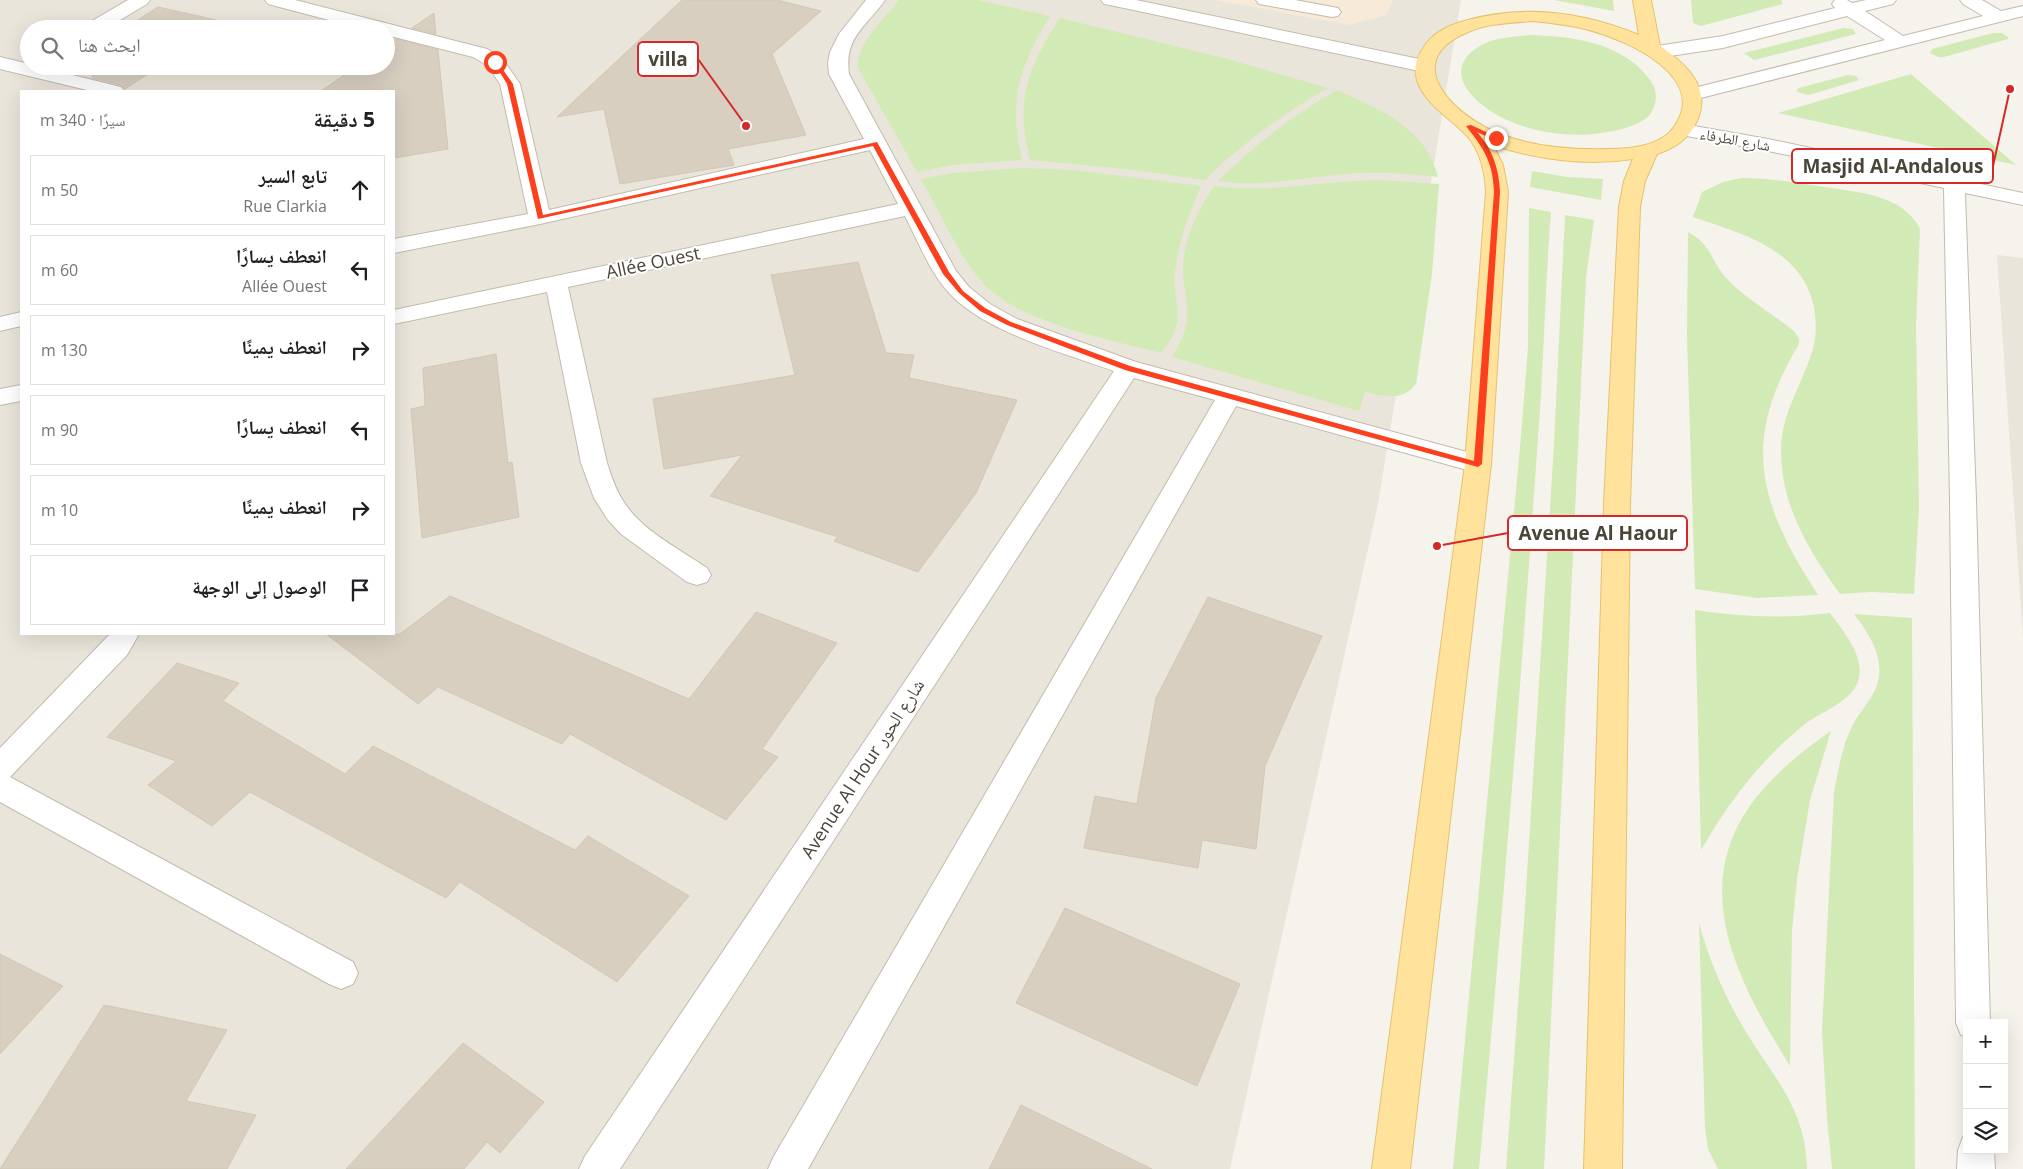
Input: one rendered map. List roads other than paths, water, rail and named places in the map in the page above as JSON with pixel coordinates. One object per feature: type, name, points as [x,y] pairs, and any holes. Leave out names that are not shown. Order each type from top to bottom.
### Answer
[{"type":"main road","points":[[1503,18],[1512,0]]},
{"type":"main road","points":[[1642,0],[1654,51]]},
{"type":"main road","points":[[1533,16],[1565,19],[1596,26],[1626,36],[1654,51],[1674,65],[1686,80],[1693,94],[1693,113],[1683,130],[1669,141],[1649,150],[1614,155],[1559,154],[1526,148],[1469,126],[1443,107],[1427,86],[1424,66],[1431,49],[1448,34],[1472,24],[1503,18],[1533,16]]},
{"type":"main road","points":[[1390,1169],[1478,464],[1497,192],[1492,158],[1482,141],[1469,126]]},
{"type":"main road","points":[[1603,1169],[1617,504],[1628,216],[1634,179],[1641,162],[1649,150]]},
{"type":"street","points":[[107,20],[141,0]]},
{"type":"street","points":[[274,0],[351,20]]},
{"type":"street","points":[[876,0],[846,36],[839,48],[836,61],[844,86],[946,273],[961,292],[982,309],[1009,324],[1128,368],[1478,464]]},
{"type":"street","points":[[1110,0],[1424,66]]},
{"type":"street","points":[[1177,14],[1189,0]]},
{"type":"street","points":[[1265,0],[1332,12]]},
{"type":"street","points":[[1832,0],[1852,9],[1900,42]]},
{"type":"street","points":[[1654,51],[1723,42],[1887,0]]},
{"type":"street","points":[[1969,0],[1998,17]]},
{"type":"street","points":[[1693,94],[2023,10]]},
{"type":"street","points":[[395,31],[480,53],[495,62],[510,84],[540,218]]},
{"type":"street","points":[[0,63],[20,66]]},
{"type":"street","points":[[0,78],[20,69]]},
{"type":"street","points":[[55,75],[110,90]]},
{"type":"street","name":"شارع الطرفاء","points":[[1683,130],[1768,145],[2023,200]]},
{"type":"street","points":[[395,246],[540,218],[875,143]]},
{"type":"street","points":[[1954,185],[1973,1019]]},
{"type":"street","name":"Allée Ouest","points":[[395,317],[911,208]]},
{"type":"street","points":[[556,284],[594,463],[602,487],[629,527],[697,574]]},
{"type":"street","points":[[0,324],[20,320]]},
{"type":"street","name":"Avenue Al Hour شارع الحور","points":[[598,1169],[1128,368]]},
{"type":"street","points":[[0,397],[20,393]]},
{"type":"street","points":[[787,1169],[1229,396]]},
{"type":"street","points":[[0,768],[118,647],[124,635]]},
{"type":"street","points":[[0,787],[341,973]]},
{"type":"street","points":[[1976,1154],[1976,1169]]},
{"type":"place","name":"Masjid Al-Andalous","points":[[2010,89]]},
{"type":"place","name":"villa","points":[[746,126]]},
{"type":"place","name":"Avenue Al Haour","points":[[1437,546]]}]
